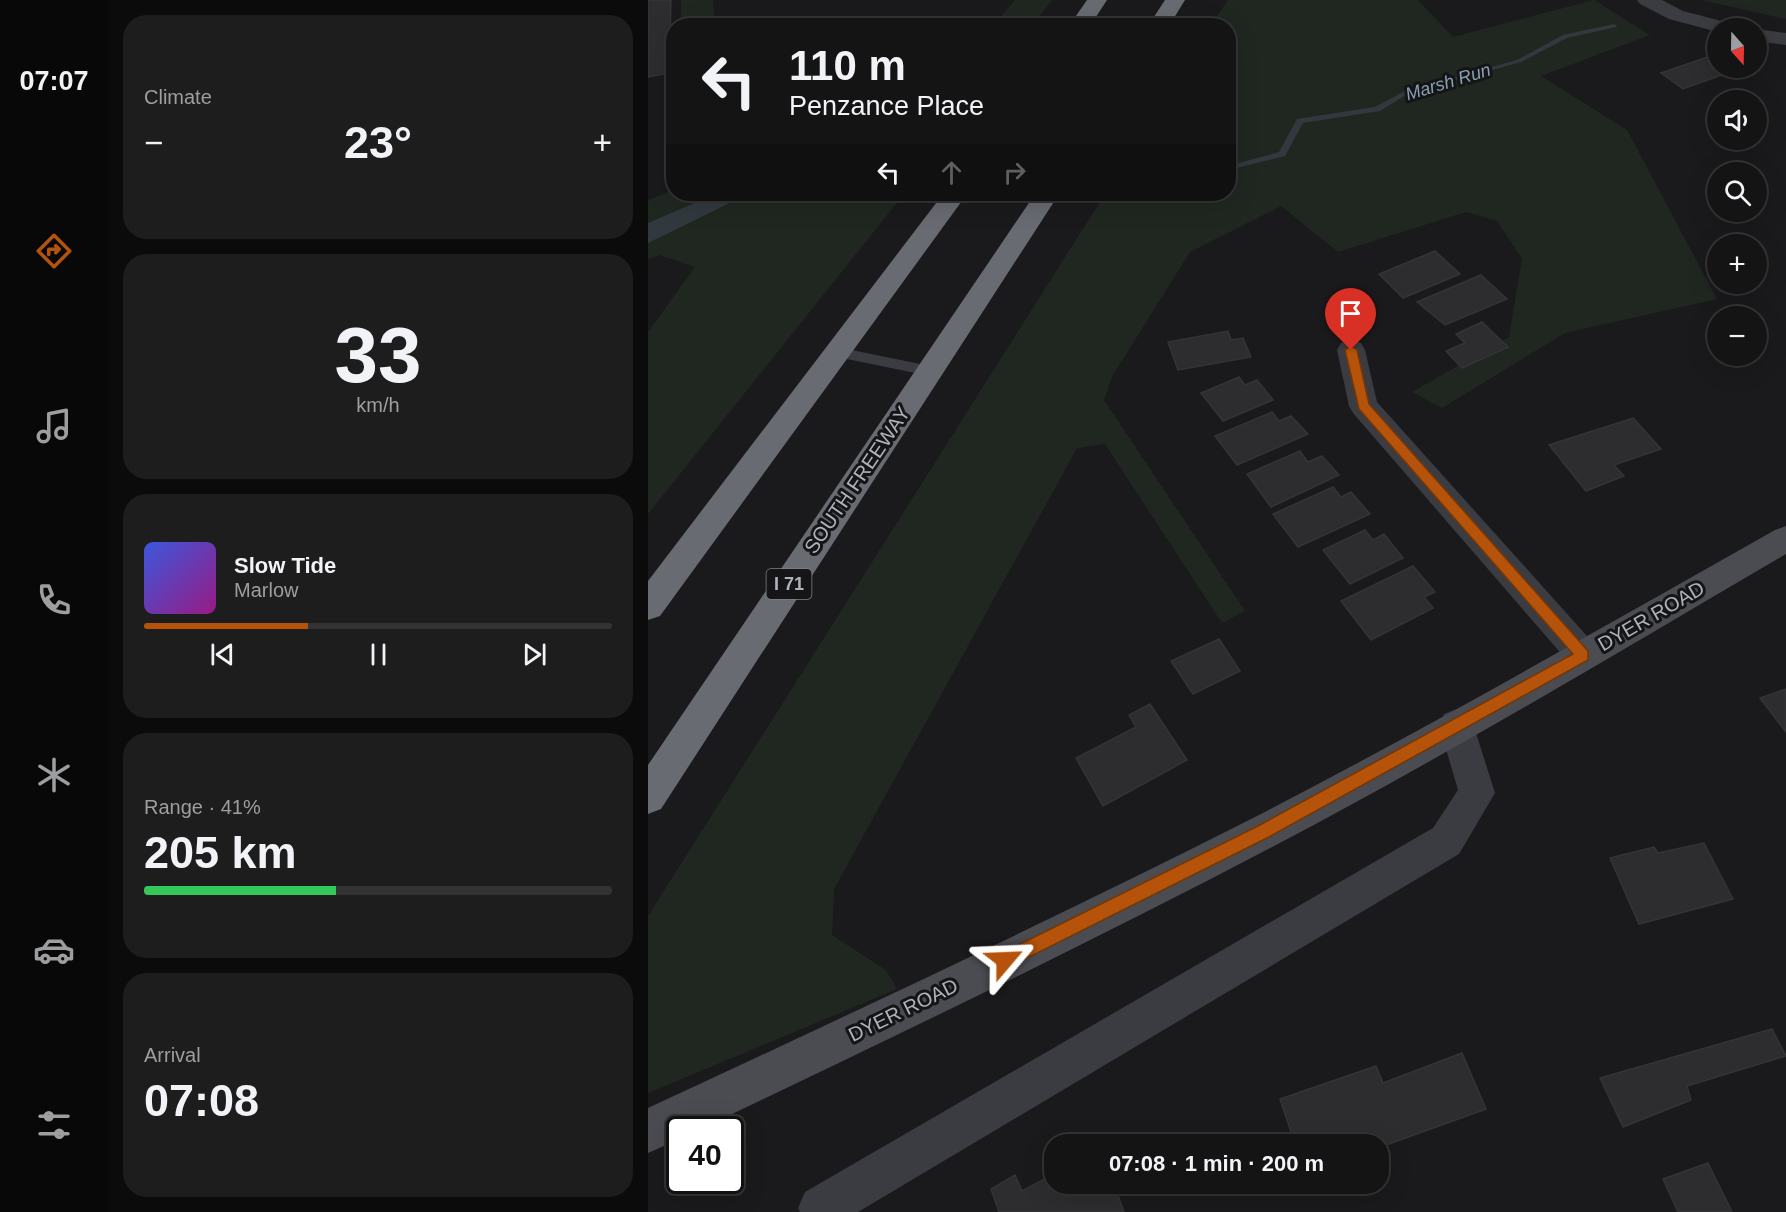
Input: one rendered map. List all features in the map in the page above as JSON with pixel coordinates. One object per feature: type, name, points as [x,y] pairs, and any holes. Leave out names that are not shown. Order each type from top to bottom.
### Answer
[{"type":"highway","points":[[1084,18],[1097,0]]},
{"type":"highway","points":[[1163,18],[1175,0]]},
{"type":"highway","points":[[648,606],[950,201]]},
{"type":"highway","name":"SOUTH FREEWAY","points":[[648,797],[1042,201]]},
{"type":"street","points":[[1647,0],[1676,15],[1707,23]]},
{"type":"street","points":[[1767,36],[1786,39]]},
{"type":"street","points":[[1351,350],[1363,405],[1583,655]]},
{"type":"street","name":"DYER ROAD","points":[[649,1130],[873,1026],[1263,831],[1583,655],[1786,539]]},
{"type":"street","points":[[821,1208],[1446,841],[1477,793],[1457,725]]},
{"type":"lane","points":[[837,352],[930,371]]},
{"type":"shaded area","points":[[681,0],[713,0],[714,18],[681,18]]},
{"type":"shaded area","points":[[1015,0],[1052,0],[1038,18],[999,18]]},
{"type":"shaded area","points":[[1228,0],[1418,0],[1453,37],[1594,0],[1650,35],[1541,76],[1627,130],[1707,280],[1707,294],[1714,294],[1717,299],[1565,333],[1442,408],[1412,392],[1509,337],[1522,259],[1497,221],[1466,212],[1338,252],[1281,206],[1190,252],[1113,375],[1104,400],[1245,611],[1222,623],[1105,444],[1077,448],[834,889],[832,935],[886,970],[897,989],[648,1093],[648,916],[1101,201],[1236,201],[1236,18],[1216,18]]},
{"type":"shaded area","points":[[1701,0],[1786,0],[1786,19]]},
{"type":"shaded area","points":[[666,193],[666,201],[898,201],[648,514],[648,332],[695,267],[660,255],[648,259],[648,200]]},
{"type":"shaded area","points":[[700,201],[734,201],[648,243],[648,223]]},
{"type":"building","points":[[648,0],[671,0],[671,18],[666,18],[666,74],[648,77]]},
{"type":"building","points":[[1707,57],[1707,78],[1714,78],[1683,89],[1661,73]]},
{"type":"building","points":[[1435,251],[1460,274],[1403,298],[1379,274]]},
{"type":"building","points":[[1481,275],[1507,299],[1445,325],[1417,302]]},
{"type":"building","points":[[1482,322],[1508,347],[1462,368],[1446,351],[1465,343],[1456,334]]},
{"type":"building","points":[[1228,331],[1231,340],[1243,338],[1251,357],[1178,370],[1168,342]]},
{"type":"building","points":[[1239,377],[1245,385],[1257,380],[1273,400],[1223,421],[1201,393]]},
{"type":"building","points":[[1272,412],[1279,421],[1291,416],[1308,434],[1237,465],[1215,436]]},
{"type":"building","points":[[1633,418],[1661,449],[1614,465],[1624,476],[1586,491],[1549,445]]},
{"type":"building","points":[[1300,451],[1308,462],[1322,456],[1339,475],[1271,507],[1247,474]]},
{"type":"building","points":[[1333,487],[1341,497],[1351,492],[1370,514],[1298,547],[1273,514]]},
{"type":"building","points":[[1365,530],[1373,540],[1384,534],[1403,558],[1350,584],[1323,550]]},
{"type":"building","points":[[1413,566],[1435,592],[1424,597],[1433,608],[1371,640],[1341,601]]},
{"type":"building","points":[[1219,639],[1240,671],[1193,694],[1171,661]]},
{"type":"building","points":[[1786,689],[1786,732],[1760,698]]},
{"type":"building","points":[[1150,704],[1187,760],[1103,806],[1076,758],[1136,727],[1129,715]]},
{"type":"building","points":[[1704,843],[1733,899],[1639,924],[1610,858],[1654,847],[1658,853]]},
{"type":"building","points":[[1772,1029],[1786,1056],[1687,1086],[1691,1100],[1623,1127],[1600,1078]]},
{"type":"building","points":[[1462,1053],[1486,1109],[1389,1144],[1389,1134],[1292,1134],[1280,1099],[1376,1066],[1383,1083]]},
{"type":"building","points":[[1708,1163],[1732,1212],[1678,1212],[1663,1179]]},
{"type":"building","points":[[1015,1175],[1022,1191],[1044,1179],[1044,1194],[1118,1194],[1124,1212],[999,1212],[991,1189]]},
{"type":"waterway","name":"Marsh Run","points":[[1236,166],[1282,154],[1300,121],[1377,109],[1407,92],[1519,61],[1565,36],[1614,26]]},
{"type":"route","points":[[1005,960],[1263,831],[1583,655],[1363,405],[1351,350]]}]
